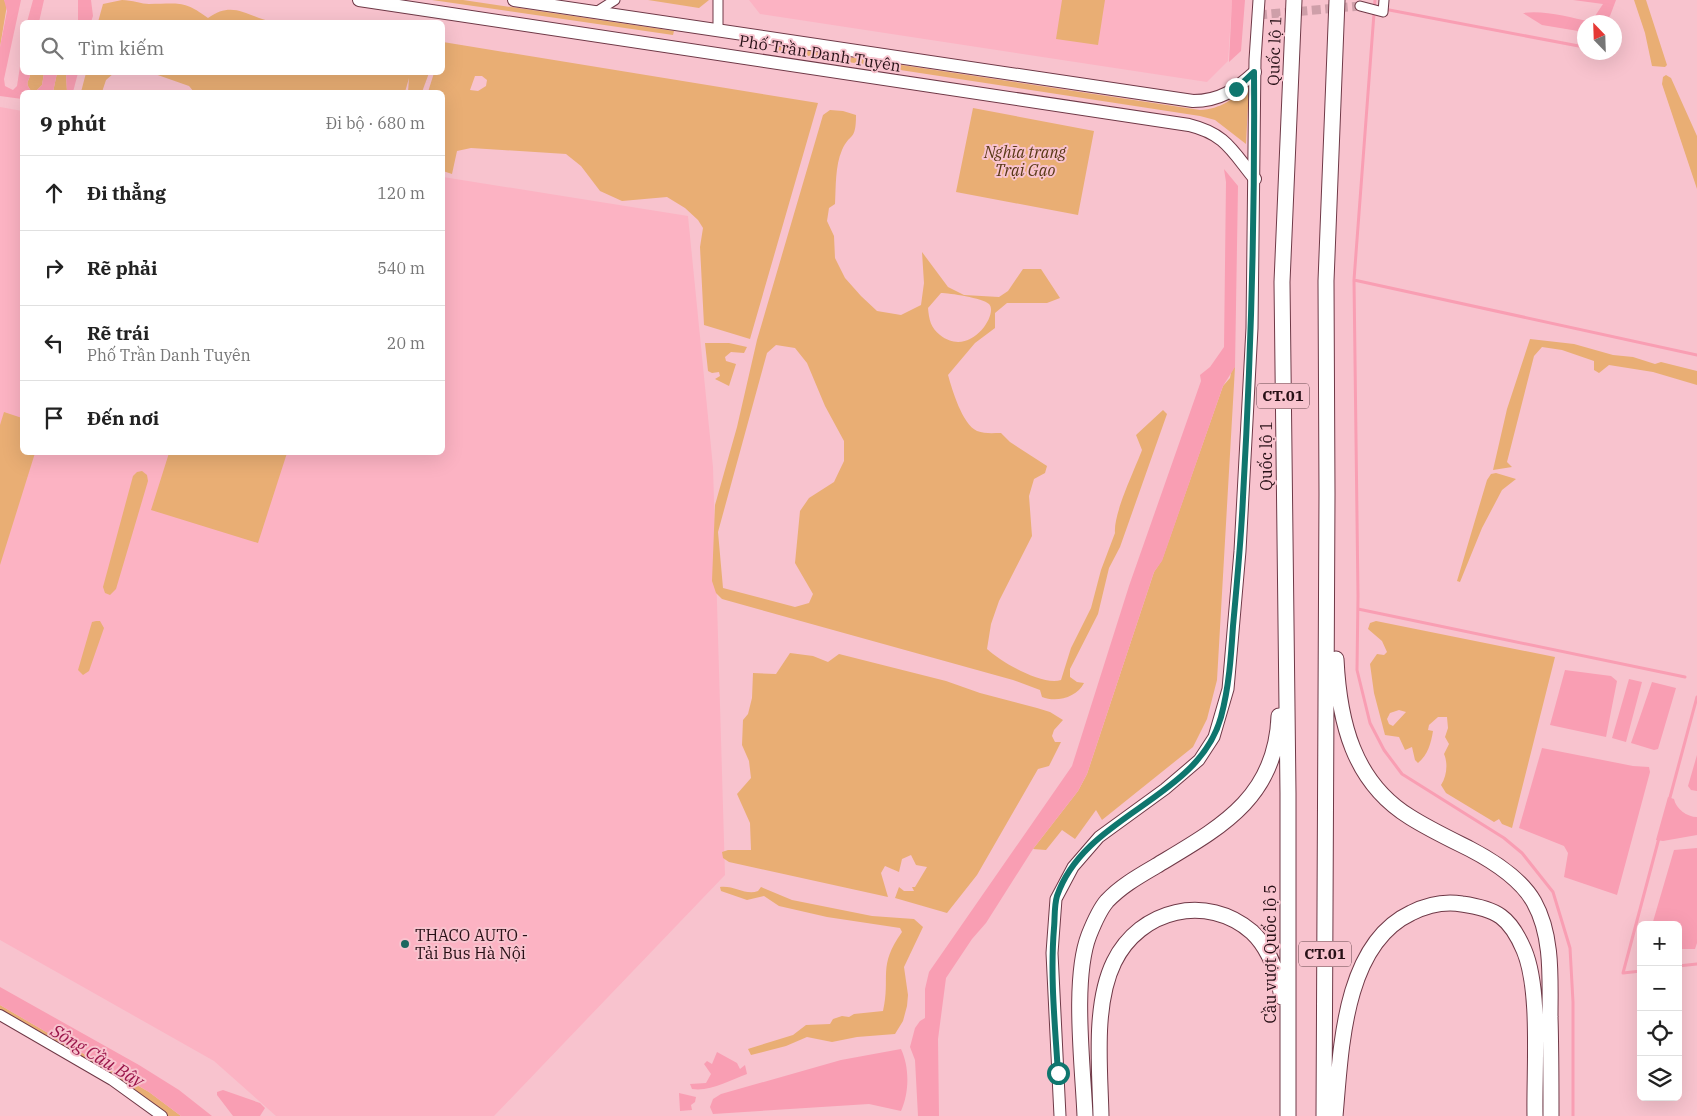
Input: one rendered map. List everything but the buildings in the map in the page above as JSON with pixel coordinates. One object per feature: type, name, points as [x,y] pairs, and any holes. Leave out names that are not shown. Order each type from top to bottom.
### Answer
[{"type":"highway","name":"Quốc lộ 1","points":[[1288,793],[1282,282],[1294,0]]},
{"type":"highway","name":"CT.01","points":[[1324,1116],[1327,494],[1326,281],[1337,0]]},
{"type":"highway","points":[[1327,494],[1337,695],[1350,745],[1365,774],[1384,796],[1408,816],[1488,859],[1513,878],[1534,901],[1545,930],[1550,968],[1551,1116]]},
{"type":"highway","points":[[1085,1116],[1081,970],[1089,936],[1106,902],[1130,882],[1209,834],[1238,812],[1257,789],[1270,761],[1278,728],[1284,498]]},
{"type":"highway","name":"Cầu vượt Quốc lộ 5","points":[[1288,793],[1288,1116]]},
{"type":"highway","points":[[1335,1116],[1342,1043],[1352,991],[1366,956],[1382,934],[1400,918],[1423,907],[1443,903],[1458,903],[1487,908],[1503,918],[1515,932],[1525,952],[1532,980],[1534,1007],[1535,1116]]},
{"type":"highway","points":[[1101,1116],[1100,1036],[1105,991],[1114,962],[1129,941],[1151,921],[1168,913],[1184,910],[1199,910],[1232,919],[1253,933],[1271,962],[1279,984],[1284,1007],[1288,1116]]},
{"type":"main road","name":"Phố Trần Danh Tuyên","points":[[359,0],[1189,125],[1218,135],[1255,179]]},
{"type":"main road","name":"Phố Trần Danh Tuyên","points":[[514,0],[1193,101],[1208,101],[1228,94],[1254,72]]},
{"type":"main road","points":[[1060,1116],[1052,953],[1056,899],[1073,867],[1099,837],[1165,789],[1199,760],[1214,737],[1228,689],[1240,551],[1250,376],[1255,179],[1254,72],[1259,0]]},
{"type":"main road","points":[[716,54],[718,30]]},
{"type":"street","points":[[596,12],[614,0]]},
{"type":"street","points":[[718,0],[718,30]]},
{"type":"street","points":[[1360,6],[1383,12],[1384,3]]},
{"type":"street","points":[[0,1015],[112,1080],[162,1116]]},
{"type":"shaded area","points":[[749,0],[1232,0],[1228,61],[1207,82],[760,14]]},
{"type":"shaded area","points":[[0,107],[20,111],[20,455],[445,455],[445,177],[688,216],[713,467],[725,875],[494,1116],[276,1116],[214,1061],[0,940]]},
{"type":"green space","points":[[0,0],[4,0],[7,5],[0,47]]},
{"type":"green space","points":[[122,0],[146,4],[180,4],[192,8],[208,18],[225,10],[232,10],[266,20],[99,20],[103,4]]},
{"type":"green space","points":[[432,0],[463,0],[674,31],[673,35]]},
{"type":"green space","points":[[648,0],[709,0],[699,8]]},
{"type":"green space","points":[[1062,0],[1105,0],[1098,45],[1056,39]]},
{"type":"green space","points":[[1634,0],[1646,0],[1667,65],[1665,67],[1652,66],[1645,33]]},
{"type":"green space","points":[[445,42],[818,103],[750,339],[704,325],[700,247],[703,228],[698,220],[685,208],[667,197],[622,201],[600,191],[581,166],[566,154],[471,148],[457,151],[452,174],[445,172],[445,90],[429,90],[433,75],[445,75]],"holes":[[[475,76],[482,76],[487,80],[486,86],[478,91],[470,90]]]},
{"type":"green space","points":[[775,46],[1200,110],[1221,105],[1249,86],[1246,144],[1215,120],[1200,116],[776,51]]},
{"type":"green space","points":[[44,75],[42,85],[37,90],[31,90],[28,86],[30,76]]},
{"type":"green space","points":[[57,75],[66,75],[67,90],[53,90]]},
{"type":"green space","points":[[85,75],[112,75],[106,80],[103,90],[82,90]]},
{"type":"green space","points":[[158,75],[428,75],[423,90],[408,90],[409,78],[406,90],[192,90],[189,86]]},
{"type":"green space","points":[[1666,75],[1671,78],[1697,136],[1697,189],[1662,84],[1663,77]]},
{"type":"green space","name":"Nghĩa trang Trại Gạo","points":[[973,108],[1094,131],[1078,215],[956,192]]},
{"type":"green space","points":[[830,110],[856,115],[854,133],[845,144],[838,163],[835,204],[829,208],[827,221],[834,236],[835,258],[845,278],[877,311],[901,315],[921,305],[924,283],[922,252],[948,287],[964,295],[999,297],[1008,291],[1023,269],[1041,269],[1060,298],[1047,303],[1007,303],[995,313],[995,328],[975,343],[948,375],[958,406],[972,427],[983,433],[1001,433],[1010,442],[1047,466],[1045,473],[1034,479],[1029,496],[1032,536],[999,601],[991,624],[987,649],[1002,660],[1022,672],[1043,680],[1061,680],[1071,648],[1091,608],[1101,570],[1115,533],[1117,515],[1142,450],[1136,435],[1163,410],[1167,414],[1120,547],[1109,568],[1098,614],[1070,669],[1070,677],[1077,682],[1084,683],[1077,692],[1066,698],[1048,699],[1042,697],[1040,690],[1013,680],[722,599],[716,593],[712,581],[715,505],[737,427],[757,340],[823,115]],"holes":[[[941,293],[973,298],[989,304],[991,309],[986,325],[980,332],[962,342],[951,341],[940,335],[934,330],[928,308]],[[776,345],[795,348],[807,363],[825,406],[844,441],[844,461],[834,482],[809,498],[800,511],[795,563],[813,594],[809,603],[795,607],[723,588],[718,532],[767,353]]]},
{"type":"green space","points":[[1530,339],[1574,344],[1613,355],[1633,357],[1655,364],[1661,362],[1697,371],[1697,385],[1653,372],[1609,365],[1599,373],[1594,370],[1594,361],[1562,350],[1542,347],[1534,356],[1507,462],[1512,467],[1493,470],[1507,409]]},
{"type":"green space","points":[[705,343],[729,343],[747,347],[744,353],[731,352],[725,357],[726,361],[736,364],[729,386],[715,379],[720,376],[719,372],[712,373],[708,371]]},
{"type":"green space","points":[[1235,367],[1217,680],[1207,719],[1193,747],[1102,820],[1096,810],[1075,839],[1062,830],[1046,850],[1033,849],[1078,791],[1087,774],[1154,572],[1162,560],[1223,386],[1230,378],[1232,368]]},
{"type":"green space","points":[[4,412],[20,417],[20,455],[34,455],[0,565],[0,425]]},
{"type":"green space","points":[[168,455],[286,455],[258,543],[151,510]]},
{"type":"green space","points":[[142,471],[147,475],[148,481],[116,589],[110,595],[105,593],[103,587],[133,476],[137,472]]},
{"type":"green space","points":[[1496,473],[1516,479],[1502,490],[1482,528],[1460,582],[1457,581],[1487,480],[1491,474]]},
{"type":"green space","points":[[100,621],[104,628],[89,671],[83,675],[78,670],[92,622]]},
{"type":"green space","points":[[1376,621],[1555,657],[1512,828],[1502,824],[1499,819],[1494,822],[1446,793],[1441,785],[1445,778],[1446,769],[1444,754],[1449,744],[1445,737],[1448,728],[1447,717],[1438,717],[1429,725],[1428,730],[1433,731],[1430,744],[1427,753],[1418,763],[1415,760],[1412,747],[1405,750],[1399,737],[1385,735],[1374,693],[1370,664],[1377,654],[1384,655],[1387,652],[1382,641],[1368,629],[1370,623]],"holes":[[[1399,710],[1406,712],[1393,726],[1389,724],[1387,719],[1390,713]]]},
{"type":"green space","points":[[790,653],[813,656],[828,662],[839,654],[946,681],[980,693],[1050,712],[1063,720],[1054,730],[1052,736],[1055,742],[1061,742],[1049,766],[1038,769],[977,875],[947,913],[895,898],[899,887],[904,891],[914,891],[912,887],[915,887],[927,867],[916,865],[911,855],[902,859],[899,872],[885,866],[881,873],[888,897],[729,862],[723,858],[722,852],[728,850],[751,850],[750,823],[737,794],[751,778],[749,761],[742,745],[743,720],[748,714],[752,698],[753,673],[776,674]]},
{"type":"green space","points":[[720,887],[753,892],[758,891],[761,887],[792,900],[872,916],[914,919],[923,927],[904,967],[908,995],[907,1006],[903,1021],[895,1034],[857,1037],[832,1042],[807,1037],[786,1046],[751,1055],[748,1049],[793,1035],[806,1025],[830,1024],[833,1019],[842,1016],[849,1017],[854,1014],[883,1011],[887,963],[894,944],[902,932],[900,928],[827,917],[779,906],[764,896],[747,900],[721,891]]},
{"type":"green space","points":[[0,1005],[149,1092],[181,1116],[167,1116],[0,1012]]},
{"type":"water","points":[[4,0],[21,0],[4,79],[5,86],[13,90],[17,86],[20,66],[20,75],[30,75],[27,84],[30,90],[20,90],[20,99],[0,96],[0,47],[7,11]]},
{"type":"water","points":[[33,0],[44,0],[39,20],[28,20]]},
{"type":"water","points":[[78,0],[91,0],[92,20],[78,20]]},
{"type":"water","points":[[1232,0],[1245,0],[1241,51],[1229,62]]},
{"type":"water","points":[[1573,0],[1616,0],[1610,15],[1596,15],[1603,4]]},
{"type":"water","points":[[1523,13],[1548,13],[1577,19],[1577,31],[1542,25]]},
{"type":"water","points":[[44,75],[57,75],[53,90],[37,90],[42,85]]},
{"type":"water","points":[[66,75],[77,75],[74,90],[67,90]]},
{"type":"water","points":[[1224,169],[1238,186],[1235,367],[1223,386],[1162,561],[1154,572],[1087,774],[1078,791],[1033,849],[986,923],[972,939],[946,978],[938,1039],[939,1116],[918,1116],[915,1060],[910,1047],[915,1028],[925,1018],[925,989],[929,972],[1072,766],[1129,586],[1201,381],[1200,375],[1210,367],[1224,347],[1226,182]]},
{"type":"water","points":[[1565,670],[1611,676],[1617,681],[1606,737],[1550,725]]},
{"type":"water","points":[[1629,679],[1642,682],[1626,742],[1612,738]]},
{"type":"water","points":[[1652,682],[1676,688],[1658,749],[1654,750],[1631,743]]},
{"type":"water","points":[[1542,748],[1633,766],[1649,767],[1650,772],[1617,895],[1564,877],[1568,853],[1564,846],[1519,828]]},
{"type":"water","points":[[1697,755],[1697,791],[1691,790],[1688,786]]},
{"type":"water","points":[[1668,797],[1674,799],[1682,812],[1689,816],[1697,817],[1697,835],[1663,841],[1656,840]]},
{"type":"water","points":[[1697,848],[1697,943],[1695,949],[1682,949],[1682,921],[1653,921],[1674,850]]},
{"type":"water","name":"Sông Cầu Bây","points":[[0,987],[139,1065],[179,1090],[212,1116],[181,1116],[149,1092],[0,1005]]},
{"type":"water","points":[[901,1049],[906,1064],[907,1088],[901,1111],[869,1104],[713,1114],[710,1107],[713,1099],[721,1094],[841,1060]]},
{"type":"water","points":[[717,1052],[737,1063],[740,1069],[745,1065],[747,1074],[706,1089],[692,1089],[690,1084],[706,1083],[711,1074],[704,1064],[707,1061],[712,1064]]},
{"type":"water","points":[[223,1090],[260,1103],[265,1108],[260,1116],[233,1116],[217,1095],[217,1092]]},
{"type":"water","points":[[679,1093],[696,1097],[695,1102],[691,1105],[692,1110],[680,1111]]},
{"type":"waterway","points":[[1375,0],[1354,280],[1358,596],[1357,670],[1370,723],[1384,750],[1402,774],[1504,838],[1522,853],[1553,892],[1570,948],[1573,1002],[1573,1116]]},
{"type":"waterway","points":[[1384,9],[1577,46]]},
{"type":"waterway","points":[[1354,280],[1697,355]]},
{"type":"waterway","points":[[1358,609],[1685,677]]},
{"type":"waterway","points":[[1669,801],[1697,697]]},
{"type":"waterway","points":[[1637,971],[1623,973],[1659,838]]},
{"type":"waterway","points":[[1682,966],[1697,964]]},
{"type":"tunnel","points":[[1258,15],[1360,6]]},
{"type":"place","name":"THACO AUTO - Tải Bus Hà Nội","points":[[405,944]]},
{"type":"route","points":[[1058,1073],[1053,1004],[1052,953],[1056,899],[1062,883],[1099,837],[1165,789],[1199,760],[1214,737],[1228,689],[1240,551],[1252,328],[1255,179],[1254,72],[1236,89]]}]
